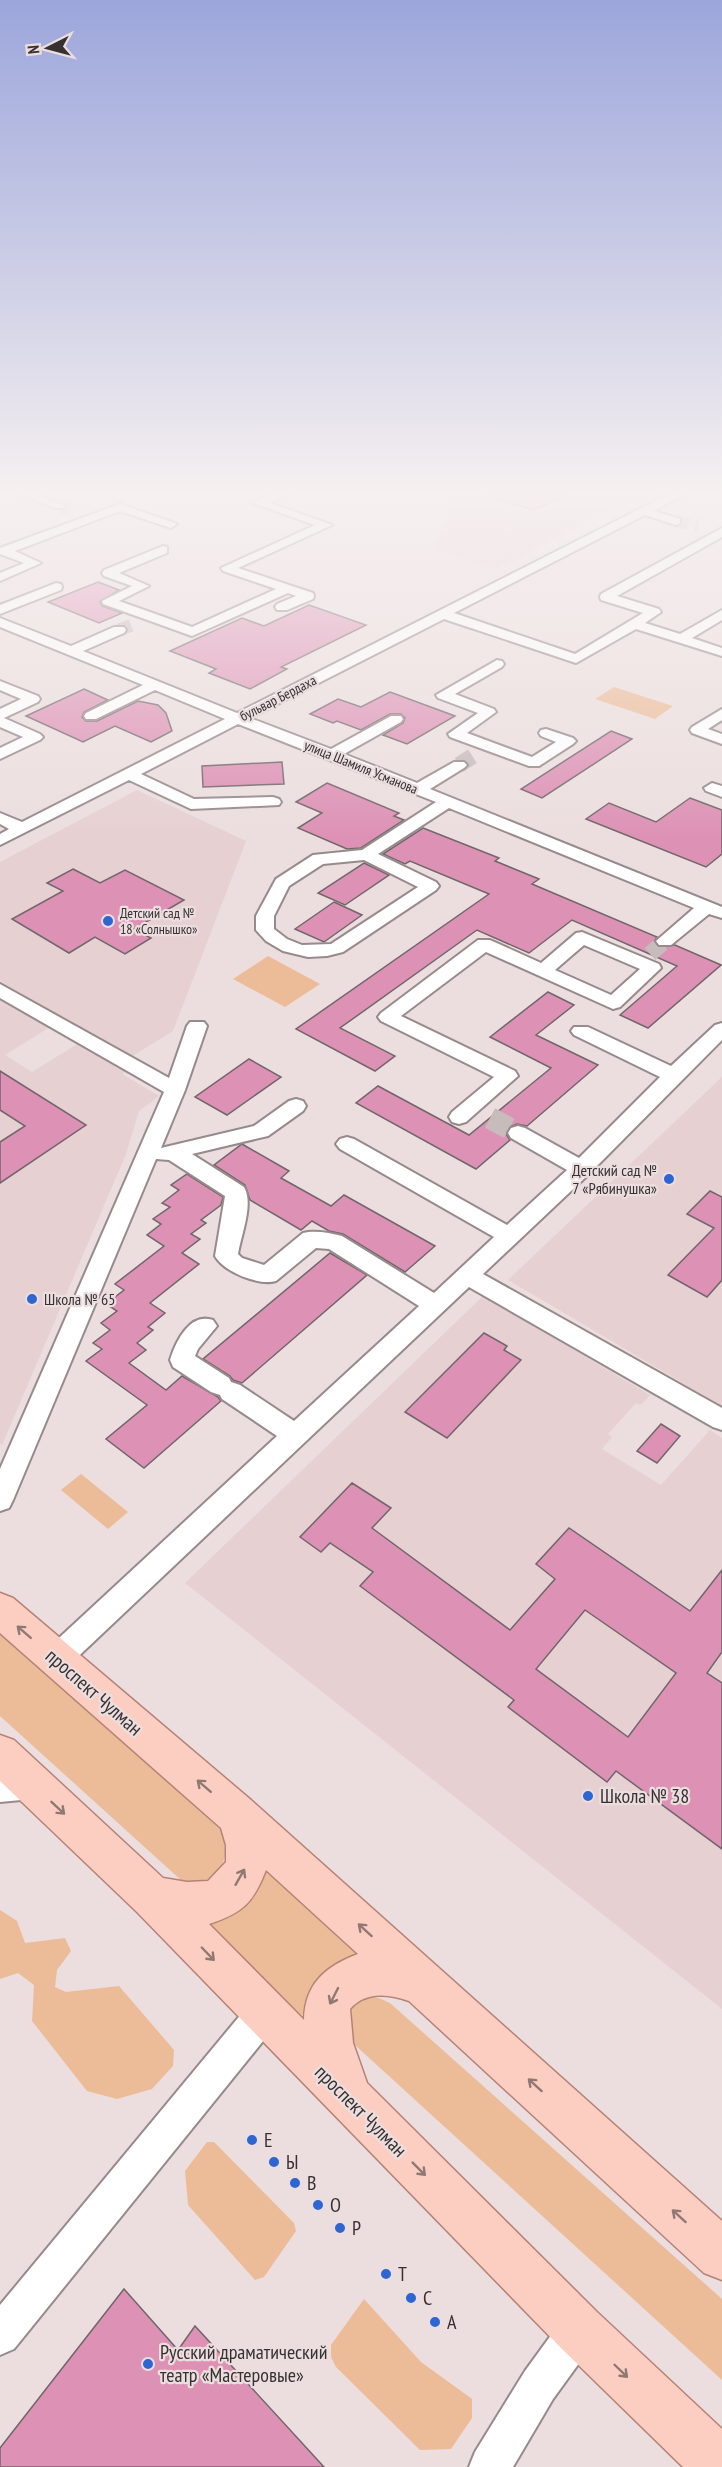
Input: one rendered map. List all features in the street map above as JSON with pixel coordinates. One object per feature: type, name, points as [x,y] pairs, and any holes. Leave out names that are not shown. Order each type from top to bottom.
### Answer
[{"type":"main road","name":"проспект Чулман","points":[[0,1610],[236,1814],[722,2255]]},
{"type":"main road","name":"проспект Чулман","points":[[0,1754],[16,1786],[152,1897],[579,2330],[722,2467]]},
{"type":"main road","points":[[152,1897],[188,1905],[211,1904],[230,1893],[245,1873],[249,1850],[236,1814]]},
{"type":"main road","points":[[348,2098],[329,2038],[327,2010],[340,1985],[358,1976],[383,1972],[424,1983]]},
{"type":"street","points":[[122,606],[192,632],[249,606]]},
{"type":"street","name":"бульвар Бердаха","points":[[0,840],[459,606]]},
{"type":"street","points":[[443,614],[576,658],[654,612],[635,606]]},
{"type":"street","points":[[681,639],[722,614]]},
{"type":"street","points":[[134,624],[150,616]]},
{"type":"street","name":"улица Шамиля Усманова","points":[[0,622],[714,910]]},
{"type":"street","points":[[634,624],[722,652]]},
{"type":"street","points":[[70,652],[119,630]]},
{"type":"street","points":[[497,664],[443,695],[489,712],[455,734],[534,763],[568,741],[546,733]]},
{"type":"street","points":[[0,685],[33,699],[0,715]]},
{"type":"street","points":[[91,716],[154,685]]},
{"type":"street","points":[[722,713],[697,730],[722,739]]},
{"type":"street","points":[[332,754],[396,719]]},
{"type":"street","points":[[0,722],[35,737],[0,754]]},
{"type":"street","points":[[473,756],[489,746]]},
{"type":"street","points":[[417,790],[459,765]]},
{"type":"street","points":[[129,774],[192,804],[273,801]]},
{"type":"street","points":[[366,855],[430,885],[337,948],[323,953],[302,952],[273,938],[265,930],[266,916],[282,883],[320,859],[366,855],[447,802]]},
{"type":"street","points":[[0,818],[22,829]]},
{"type":"street","points":[[665,941],[714,910]]},
{"type":"street","points":[[490,1118],[465,1112],[508,1076],[388,1017],[484,944],[543,971],[613,1003],[652,968],[644,958],[582,937],[543,971]]},
{"type":"street","points":[[0,990],[174,1090]]},
{"type":"street","points":[[0,1500],[174,1090],[197,1026]]},
{"type":"street","points":[[581,1031],[673,1075]]},
{"type":"street","points":[[56,1659],[581,1169],[673,1075],[721,1032]]},
{"type":"street","points":[[145,1158],[261,1131],[296,1106]]},
{"type":"street","points":[[518,1133],[581,1169]]},
{"type":"street","points":[[347,1144],[509,1236]]},
{"type":"street","points":[[172,1152],[236,1192],[237,1201],[226,1256],[234,1264],[268,1275],[311,1239],[334,1242],[434,1304]]},
{"type":"street","points":[[466,1275],[722,1420]]},
{"type":"street","points":[[205,1326],[187,1345],[182,1359],[295,1435]]},
{"type":"street","points":[[0,2335],[264,2013]]},
{"type":"street","points":[[490,2467],[539,2385],[579,2330]]},
{"type":"shaded area","points":[[614,687],[673,706],[655,719],[595,699]]},
{"type":"shaded area","name":"Детский сад № 18 «Солнышко»","points":[[137,790],[246,841],[173,1031],[131,1057],[0,981],[0,862]]},
{"type":"shaded area","points":[[268,956],[320,984],[285,1007],[233,979]]},
{"type":"shaded area","name":"Школа № 65","points":[[0,999],[50,1027],[5,1055],[32,1072],[79,1043],[127,1071],[122,1074],[159,1096],[139,1111],[126,1154],[2,1445],[0,1443]]},
{"type":"shaded area","name":"Детский сад № 7 «Рябинушка»","points":[[722,1077],[722,1406],[508,1280]]},
{"type":"shaded area","name":"Школа № 38","points":[[483,1296],[650,1395],[641,1405],[636,1403],[608,1434],[612,1437],[602,1449],[661,1485],[710,1430],[722,1438],[722,2009],[185,1583]]},
{"type":"shaded area","points":[[81,1474],[128,1512],[108,1529],[61,1490]]},
{"type":"shaded area","points":[[0,1633],[217,1823],[225,1849],[222,1866],[217,1873],[201,1882],[182,1881],[0,1716]]},
{"type":"shaded area","points":[[264,1864],[362,1953],[339,1964],[322,1977],[310,1995],[301,2019],[203,1926],[238,1910]]},
{"type":"shaded area","points":[[0,1910],[17,1921],[25,1943],[65,1938],[71,1951],[57,1970],[55,1987],[66,1992],[119,1986],[174,2050],[173,2066],[152,2089],[117,2099],[87,2091],[32,2021],[34,1985],[18,1973],[0,1979]]},
{"type":"shaded area","points":[[367,1997],[379,1998],[390,2003],[722,2299],[722,2380],[356,2046],[348,2031],[347,2018],[353,2008]]},
{"type":"shaded area","points":[[207,2142],[214,2142],[294,2223],[296,2231],[264,2277],[255,2280],[188,2205],[185,2171]]},
{"type":"shaded area","points":[[364,2299],[421,2362],[472,2399],[472,2418],[451,2449],[420,2450],[336,2367],[331,2357],[331,2345]]},
{"type":"building","points":[[58,606],[102,606],[122,613],[99,623]]},
{"type":"building","points":[[307,606],[366,625],[281,667],[287,669],[250,689],[209,673],[216,669],[170,651],[242,618],[264,626]]},
{"type":"building","points":[[84,689],[108,700],[84,712],[82,717],[86,721],[97,721],[138,701],[158,705],[166,713],[172,731],[151,742],[115,726],[83,742],[26,716]]},
{"type":"building","points":[[390,692],[455,716],[407,744],[383,735],[403,723],[405,718],[401,714],[390,714],[361,730],[310,714],[338,699],[361,707]]},
{"type":"building","points":[[611,731],[632,739],[542,798],[521,789]]},
{"type":"building","points":[[282,762],[284,784],[203,787],[202,766]]},
{"type":"building","points":[[327,783],[399,813],[394,816],[404,820],[361,848],[347,849],[298,828],[322,813],[296,802]]},
{"type":"building","points":[[690,798],[722,810],[722,854],[706,867],[586,819],[609,803],[656,822]]},
{"type":"building","points":[[423,828],[499,858],[495,861],[539,879],[532,884],[657,937],[654,941],[659,947],[675,945],[721,965],[648,1028],[620,1015],[677,966],[572,920],[529,953],[477,930],[340,1028],[395,1056],[375,1071],[296,1029],[489,894],[410,861],[405,864],[383,854]]},
{"type":"building","points":[[364,863],[389,875],[345,905],[318,893]]},
{"type":"building","points":[[73,869],[100,883],[125,870],[184,900],[134,929],[151,938],[125,954],[95,937],[69,953],[12,919],[63,891],[47,883]]},
{"type":"building","points":[[334,902],[362,915],[324,942],[295,929]]},
{"type":"building","points":[[548,992],[574,1005],[536,1035],[598,1065],[527,1126],[517,1124],[509,1127],[506,1134],[510,1140],[476,1169],[356,1103],[378,1086],[469,1135],[551,1068],[490,1037]]},
{"type":"building","points":[[249,1059],[281,1077],[227,1115],[195,1097]]},
{"type":"building","points":[[0,1071],[86,1125],[0,1183],[0,1142],[25,1126],[0,1110]]},
{"type":"building","points":[[242,1144],[289,1171],[281,1178],[331,1206],[344,1195],[435,1246],[405,1272],[343,1234],[329,1231],[312,1221],[301,1230],[250,1200],[245,1185],[214,1165]]},
{"type":"building","points":[[187,1174],[223,1197],[221,1205],[201,1220],[206,1223],[191,1234],[200,1239],[182,1253],[199,1264],[150,1303],[165,1313],[148,1327],[153,1330],[137,1343],[146,1350],[129,1363],[166,1390],[182,1376],[221,1401],[144,1468],[106,1439],[147,1405],[86,1361],[102,1349],[93,1343],[110,1330],[101,1323],[117,1311],[106,1304],[124,1290],[115,1284],[164,1246],[147,1235],[161,1224],[153,1219],[170,1207],[162,1203],[179,1190],[171,1185]]},
{"type":"building","points":[[710,1191],[722,1197],[722,1280],[707,1297],[668,1275],[714,1228],[687,1214]]},
{"type":"building","points":[[330,1253],[367,1275],[242,1383],[233,1380],[203,1359]]},
{"type":"building","points":[[484,1333],[507,1346],[504,1350],[521,1360],[447,1438],[405,1412]]},
{"type":"building","points":[[661,1424],[680,1436],[657,1463],[637,1451]]},
{"type":"building","points":[[352,1483],[391,1508],[372,1528],[510,1630],[555,1579],[536,1564],[569,1528],[690,1611],[722,1570],[722,1652],[707,1673],[722,1683],[722,1849],[616,1771],[607,1782],[508,1707],[514,1700],[360,1586],[373,1572],[330,1543],[321,1552],[300,1537]],"holes":[[[585,1610],[676,1673],[628,1737],[536,1669]]]},
{"type":"building","name":"Русский драматический театр «Мастеровые»","points":[[124,2289],[178,2350],[195,2326],[324,2467],[0,2467],[0,2448]]},
{"type":"tunnel","points":[[119,630],[134,624]]},
{"type":"tunnel","points":[[459,765],[473,756]]},
{"type":"tunnel","points":[[650,954],[665,941]]},
{"type":"tunnel","points":[[490,1118],[518,1133]]},
{"type":"place","name":"Детский сад № 18 «Солнышко»","points":[[108,921]]},
{"type":"place","name":"Детский сад № 7 «Рябинушка»","points":[[669,1179]]},
{"type":"place","name":"Школа № 65","points":[[32,1299]]},
{"type":"place","name":"Школа № 38","points":[[588,1796]]},
{"type":"place","name":"Е","points":[[252,2140]]},
{"type":"place","name":"Ы","points":[[274,2162]]},
{"type":"place","name":"В","points":[[295,2183]]},
{"type":"place","name":"О","points":[[318,2205]]},
{"type":"place","name":"Р","points":[[340,2228]]},
{"type":"place","name":"Т","points":[[386,2274]]},
{"type":"place","name":"С","points":[[411,2298]]},
{"type":"place","name":"А","points":[[435,2322]]},
{"type":"place","name":"Русский драматический театр «Мастеровые»","points":[[148,2364]]}]
